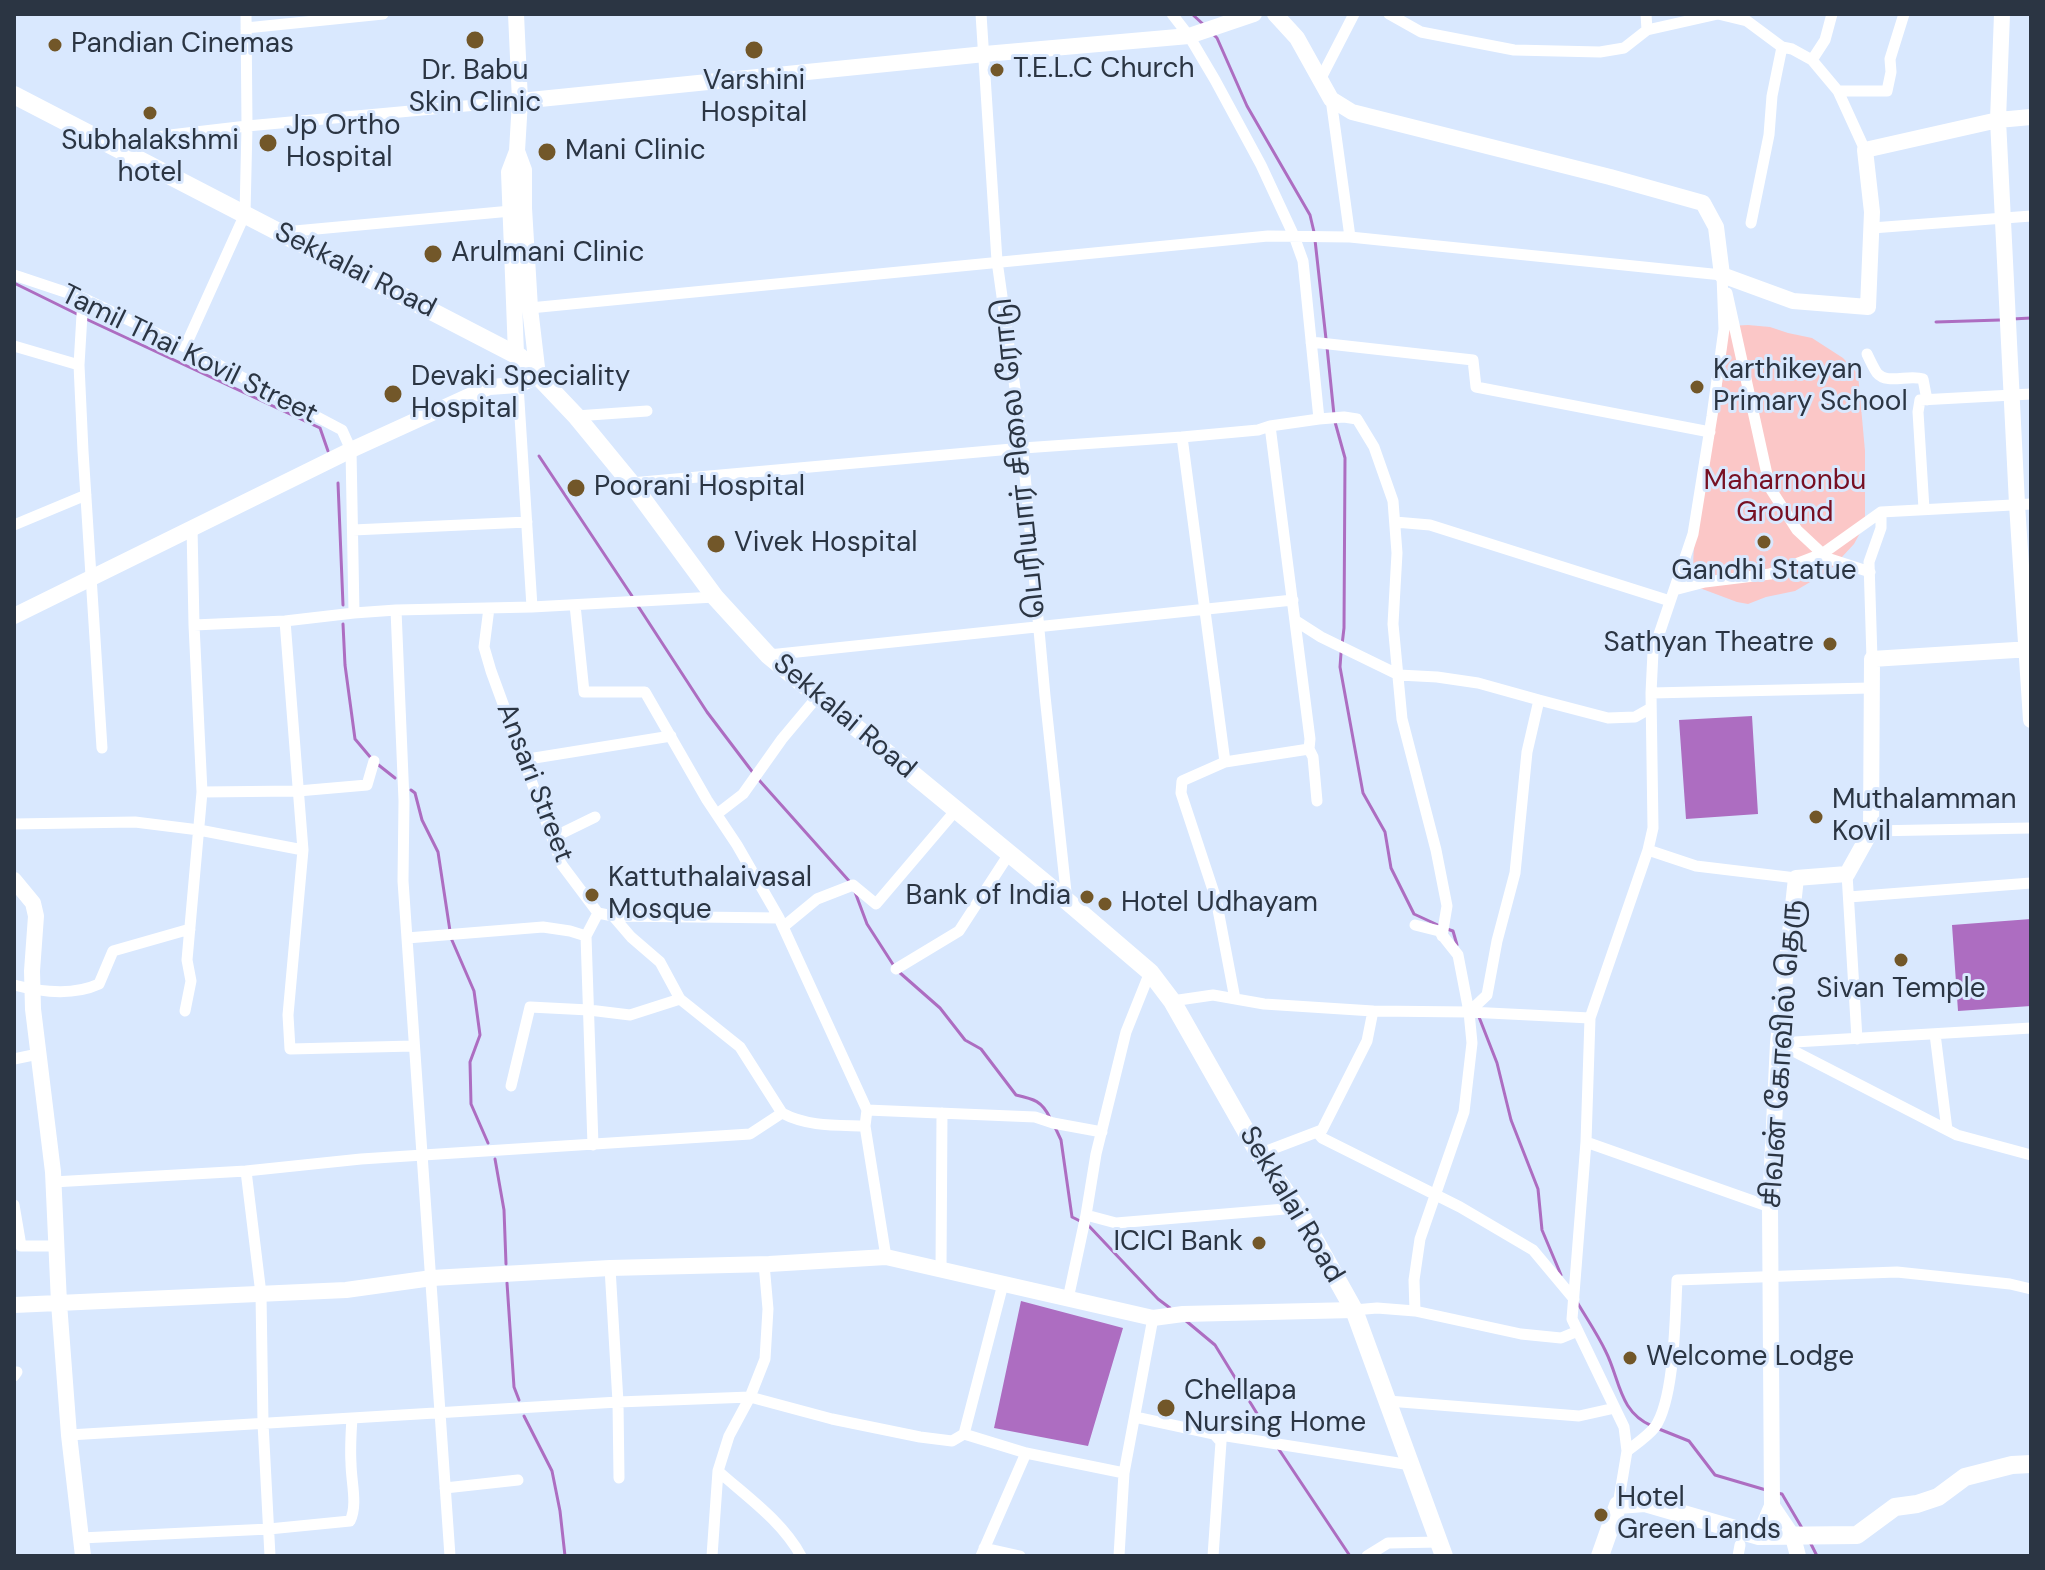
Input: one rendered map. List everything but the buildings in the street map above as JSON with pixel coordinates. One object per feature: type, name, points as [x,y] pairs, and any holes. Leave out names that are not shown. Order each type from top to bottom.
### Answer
[{"type":"main road","name":"Sekkalai Road","points":[[14,95],[516,354],[528,363],[631,483],[715,597],[768,655],[1150,972],[1172,1001],[1259,1154],[1297,1208],[1354,1310],[1442,1549]]},
{"type":"main road","points":[[1600,1556],[1618,1505],[1645,1503],[1759,1536],[1857,1535],[1895,1507],[1938,1497],[1965,1477],[2012,1465],[2031,1464]]},
{"type":"street","points":[[185,347],[245,214],[246,14]]},
{"type":"street","points":[[246,28],[383,14]]},
{"type":"street","points":[[516,14],[520,101],[517,151],[509,172],[516,354]]},
{"type":"street","name":"பெரியார் சிலை ரோடு","points":[[981,14],[997,261],[1023,448],[1067,901]]},
{"type":"street","points":[[1172,14],[1215,80],[1261,165],[1294,236],[1303,261],[1320,419]]},
{"type":"street","points":[[125,152],[143,140],[247,126],[1189,36],[1254,14]]},
{"type":"street","points":[[1275,14],[1297,38],[1331,99],[1350,237]]},
{"type":"street","points":[[1320,80],[1354,14]]},
{"type":"street","points":[[530,308],[1268,236],[1350,237],[1722,275],[1793,301],[1868,307],[1872,212],[1865,150],[1838,91],[1812,60],[1782,47],[1747,21],[1718,14],[1647,30],[1624,48],[1600,52],[1514,50],[1421,32],[1389,14]]},
{"type":"street","points":[[1646,14],[1647,30]]},
{"type":"street","points":[[1812,60],[1825,40],[1832,14]]},
{"type":"street","points":[[1838,91],[1887,91],[1890,59],[1904,14]]},
{"type":"street","points":[[2002,14],[1998,120],[2002,218],[2011,395],[2024,504],[2031,720]]},
{"type":"street","points":[[1751,223],[1769,135],[1772,96],[1782,47]]},
{"type":"street","points":[[1331,99],[1352,112],[1703,203],[1716,227],[1724,329],[1693,534],[1653,652],[1653,828],[1590,1018],[1586,1142],[1572,1319],[1624,1427],[1627,1451],[1618,1505]]},
{"type":"street","points":[[1865,150],[1998,120],[2031,117]]},
{"type":"street","points":[[14,616],[351,450],[489,387],[518,385],[538,376],[530,308],[524,170],[517,151]]},
{"type":"street","points":[[281,233],[511,211]]},
{"type":"street","points":[[1872,228],[2031,216]]},
{"type":"street","name":"Tamil Thai Kovil Street","points":[[14,275],[83,298],[185,347],[342,430],[351,450]]},
{"type":"street","points":[[1722,275],[1770,488],[1797,530],[1822,554],[1870,572]]},
{"type":"street","points":[[83,298],[79,365],[102,748]]},
{"type":"street","points":[[1311,342],[1473,360],[1476,387],[1710,432]]},
{"type":"street","points":[[14,346],[79,365]]},
{"type":"street","points":[[1867,354],[1878,375],[1884,378],[1914,376],[1923,379],[1927,400]]},
{"type":"street","points":[[518,385],[532,607]]},
{"type":"street","points":[[1924,509],[1918,412],[1920,400],[2031,394]]},
{"type":"street","points":[[576,416],[647,411]]},
{"type":"street","points":[[631,483],[1258,430],[1320,419],[1357,419],[1374,447],[1393,501],[1397,553],[1393,624],[1402,719],[1436,850],[1447,906],[1442,936]]},
{"type":"street","points":[[1270,426],[1317,801]]},
{"type":"street","points":[[1182,437],[1225,762]]},
{"type":"street","points":[[351,450],[354,613]]},
{"type":"street","points":[[14,525],[86,495]]},
{"type":"street","points":[[1395,522],[1430,525],[1672,595],[1705,582],[1770,574],[1822,554],[1881,512],[2024,504]]},
{"type":"street","points":[[1857,1039],[1847,874],[1871,831],[1873,743],[1869,562],[1881,528],[1881,512]]},
{"type":"street","points":[[353,530],[527,522]]},
{"type":"street","points":[[185,1011],[191,981],[187,960],[202,792],[192,527]]},
{"type":"street","points":[[194,625],[285,621],[396,610],[532,607],[715,597]]},
{"type":"street","points":[[768,655],[1293,600]]},
{"type":"street","points":[[575,605],[584,692],[645,692],[781,922],[867,1110],[865,1126],[886,1257]]},
{"type":"street","name":"Ansari Street","points":[[489,608],[484,647],[522,760],[562,865],[598,913]]},
{"type":"street","points":[[396,610],[404,801],[403,881],[450,1556]]},
{"type":"street","points":[[285,621],[303,850],[288,1015],[290,1049],[414,1046]]},
{"type":"street","points":[[1296,621],[1321,637],[1399,675],[1478,683],[1608,718],[1635,717],[1651,708]]},
{"type":"street","points":[[1872,659],[2028,649]]},
{"type":"street","points":[[1651,693],[1870,688]]},
{"type":"street","points":[[717,814],[743,794],[782,739],[818,696]]},
{"type":"street","points":[[1469,1012],[1487,995],[1515,873],[1527,752],[1539,700]]},
{"type":"street","points":[[522,760],[671,736]]},
{"type":"street","points":[[1235,999],[1216,899],[1181,793],[1182,781],[1225,762],[1309,749]]},
{"type":"street","points":[[202,792],[298,791],[367,785],[374,761]]},
{"type":"street","points":[[593,1144],[586,936],[598,913],[781,922],[817,899],[853,885],[876,904],[956,810]]},
{"type":"street","points":[[552,838],[595,817]]},
{"type":"street","points":[[14,824],[135,822],[199,830],[303,850]]},
{"type":"street","points":[[1871,831],[2031,828]]},
{"type":"street","points":[[1648,850],[1696,866],[1796,878]]},
{"type":"street","points":[[896,969],[959,931],[1009,854]]},
{"type":"street","name":"சிவன் கோவில் தெரு","points":[[1772,1506],[1770,1207],[1778,1043],[1796,878],[1847,874]]},
{"type":"street","points":[[14,880],[33,903],[36,916],[33,1009],[53,1182],[69,1435],[83,1556]]},
{"type":"street","points":[[1849,897],[2031,883]]},
{"type":"street","points":[[613,916],[631,937],[660,962],[680,999],[740,1047],[782,1113],[795,1120],[820,1125],[865,1126]]},
{"type":"street","points":[[1415,925],[1439,931],[1458,955],[1472,1043],[1464,1112],[1420,1239],[1414,1280],[1415,1311]]},
{"type":"street","points":[[407,938],[543,927],[586,936]]},
{"type":"street","points":[[14,985],[33,990],[83,991],[99,984],[113,951],[190,929]]},
{"type":"street","points":[[1068,1299],[1126,1032],[1150,972]]},
{"type":"street","points":[[1172,1001],[1213,995],[1264,1004],[1373,1011],[1590,1018]]},
{"type":"street","points":[[511,1086],[530,1007],[630,1015],[680,999]]},
{"type":"street","points":[[1259,1154],[1322,1130],[1367,1041],[1373,1011]]},
{"type":"street","points":[[1778,1043],[2031,1028]]},
{"type":"street","points":[[1935,1034],[1947,1130]]},
{"type":"street","points":[[1778,1043],[1957,1135],[2031,1155]]},
{"type":"street","points":[[14,1059],[38,1054]]},
{"type":"street","points":[[867,1110],[1035,1117],[1102,1132]]},
{"type":"street","points":[[53,1182],[750,1134],[782,1113]]},
{"type":"street","points":[[941,1269],[942,1113]]},
{"type":"street","points":[[1317,1132],[1322,1138],[1460,1207],[1533,1250],[1574,1299]]},
{"type":"street","points":[[1586,1142],[1770,1207]]},
{"type":"street","points":[[246,1171],[261,1294],[263,1423],[270,1556]]},
{"type":"street","points":[[14,1205],[21,1246],[56,1246]]},
{"type":"street","points":[[1086,1215],[1116,1223],[1297,1208]]},
{"type":"street","points":[[14,1305],[346,1290],[432,1278],[610,1268],[886,1257],[1153,1318],[1183,1314],[1377,1308],[1415,1311],[1521,1334],[1561,1338],[1578,1331]]},
{"type":"street","points":[[712,1556],[718,1471],[729,1436],[750,1397],[765,1359],[768,1309],[764,1264]]},
{"type":"street","points":[[610,1268],[619,1478]]},
{"type":"street","points":[[1627,1451],[1655,1427],[1666,1405],[1674,1342],[1677,1280],[1897,1272],[2031,1289]]},
{"type":"street","points":[[69,1435],[750,1397],[832,1419],[952,1441],[964,1434],[1003,1284]]},
{"type":"street","points":[[1119,1556],[1124,1473],[1153,1318]]},
{"type":"street","points":[[1388,1401],[1579,1416],[1615,1408]]},
{"type":"street","points":[[1135,1417],[1214,1434],[1411,1465]]},
{"type":"street","points":[[81,1538],[269,1529],[350,1521],[352,1418]]},
{"type":"street","points":[[964,1434],[1026,1453],[1124,1473]]},
{"type":"street","points":[[1213,1556],[1221,1442],[1214,1434]]},
{"type":"street","points":[[1020,1556],[983,1552],[1026,1453]]},
{"type":"street","points":[[718,1471],[771,1518],[801,1556]]},
{"type":"street","points":[[445,1488],[518,1480]]},
{"type":"street","points":[[1759,1536],[1772,1506]]},
{"type":"street","points":[[1772,1506],[1793,1537],[1798,1556]]},
{"type":"street","points":[[1367,1556],[1388,1543],[1442,1549]]},
{"type":"green space","name":"Maharnonbu Ground","points":[[1728,326],[1770,327],[1812,338],[1843,358],[1858,374],[1865,451],[1865,524],[1854,544],[1829,571],[1795,591],[1748,604],[1697,587],[1693,565]]},
{"type":"shaded area","points":[[1752,716],[1758,814],[1686,819],[1679,720]]},
{"type":"shaded area","points":[[2031,919],[2031,1006],[1958,1011],[1952,925]]},
{"type":"shaded area","points":[[1021,1301],[1123,1328],[1088,1446],[994,1428]]},
{"type":"waterway","points":[[1192,14],[1204,25]]},
{"type":"waterway","points":[[1212,33],[1247,106],[1310,215],[1314,232]]},
{"type":"waterway","points":[[1315,240],[1326,339]]},
{"type":"waterway","points":[[14,283],[79,315]]},
{"type":"waterway","points":[[2012,319],[2031,318]]},
{"type":"waterway","points":[[86,319],[320,428],[328,451]]},
{"type":"waterway","points":[[1936,322],[2000,320]]},
{"type":"waterway","points":[[1327,347],[1334,415]]},
{"type":"waterway","points":[[1335,422],[1345,458],[1342,645]]},
{"type":"waterway","points":[[539,456],[632,596]]},
{"type":"waterway","points":[[338,483],[343,605]]},
{"type":"waterway","points":[[638,606],[707,712],[754,774]]},
{"type":"waterway","points":[[343,624],[355,739],[371,758]]},
{"type":"waterway","points":[[1341,653],[1340,667],[1363,793],[1385,832],[1391,868],[1414,914],[1440,926]]},
{"type":"waterway","points":[[376,763],[395,778]]},
{"type":"waterway","points":[[759,780],[850,882]]},
{"type":"waterway","points":[[411,790],[415,793],[422,820],[438,852],[450,931]]},
{"type":"waterway","points":[[855,892],[867,924],[894,966]]},
{"type":"waterway","points":[[1447,929],[1453,931],[1457,945]]},
{"type":"waterway","points":[[451,938],[474,991],[480,1035],[470,1062],[471,1104],[488,1143]]},
{"type":"waterway","points":[[899,972],[940,1008],[965,1040],[981,1049],[1016,1095],[1037,1102],[1050,1118]]},
{"type":"waterway","points":[[1479,1017],[1497,1063],[1511,1120],[1538,1189],[1542,1230],[1561,1275]]},
{"type":"waterway","points":[[1054,1125],[1061,1140],[1072,1217],[1082,1222]]},
{"type":"waterway","points":[[495,1159],[504,1210],[506,1264]]},
{"type":"waterway","points":[[1088,1225],[1170,1308]]},
{"type":"waterway","points":[[507,1283],[514,1387],[519,1400]]},
{"type":"waterway","points":[[1577,1302],[1606,1352],[1627,1404],[1641,1420],[1652,1426]]},
{"type":"waterway","points":[[1185,1320],[1215,1345],[1272,1438]]},
{"type":"waterway","points":[[524,1416],[552,1471],[565,1556]]},
{"type":"waterway","points":[[1659,1429],[1689,1441],[1715,1475],[1766,1490]]},
{"type":"waterway","points":[[1278,1448],[1350,1556]]},
{"type":"waterway","points":[[1777,1493],[1782,1494],[1802,1528]]},
{"type":"waterway","points":[[1810,1542],[1817,1556]]},
{"type":"place","name":"Dr. Babu Skin Clinic","points":[[475,40]]},
{"type":"place","name":"Pandian Cinemas","points":[[55,45]]},
{"type":"place","name":"Varshini Hospital","points":[[754,50]]},
{"type":"place","name":"T.E.L.C Church","points":[[997,70]]},
{"type":"place","name":"Subhalakshmi hotel","points":[[150,113]]},
{"type":"place","name":"Jp Ortho Hospital","points":[[268,143]]},
{"type":"place","name":"Mani Clinic","points":[[547,152]]},
{"type":"place","name":"Arulmani Clinic","points":[[433,254]]},
{"type":"place","name":"Karthikeyan Primary School","points":[[1697,387]]},
{"type":"place","name":"Devaki Speciality Hospital","points":[[393,394]]},
{"type":"place","name":"Poorani Hospital","points":[[576,488]]},
{"type":"place","name":"Gandhi Statue","points":[[1764,542]]},
{"type":"place","name":"Vivek Hospital","points":[[716,544]]},
{"type":"place","name":"Sathyan Theatre","points":[[1830,644]]},
{"type":"place","name":"Muthalamman Kovil","points":[[1816,817]]},
{"type":"place","name":"Kattuthalaivasal Mosque","points":[[592,895]]},
{"type":"place","name":"Bank of India","points":[[1087,897]]},
{"type":"place","name":"Hotel Udhayam","points":[[1105,904]]},
{"type":"place","name":"Sivan Temple","points":[[1901,960]]},
{"type":"place","name":"ICICI Bank","points":[[1259,1243]]},
{"type":"place","name":"Welcome Lodge","points":[[1630,1358]]},
{"type":"place","name":"Chellapa Nursing Home","points":[[1166,1408]]},
{"type":"place","name":"Hotel Green Lands","points":[[1601,1515]]}]
